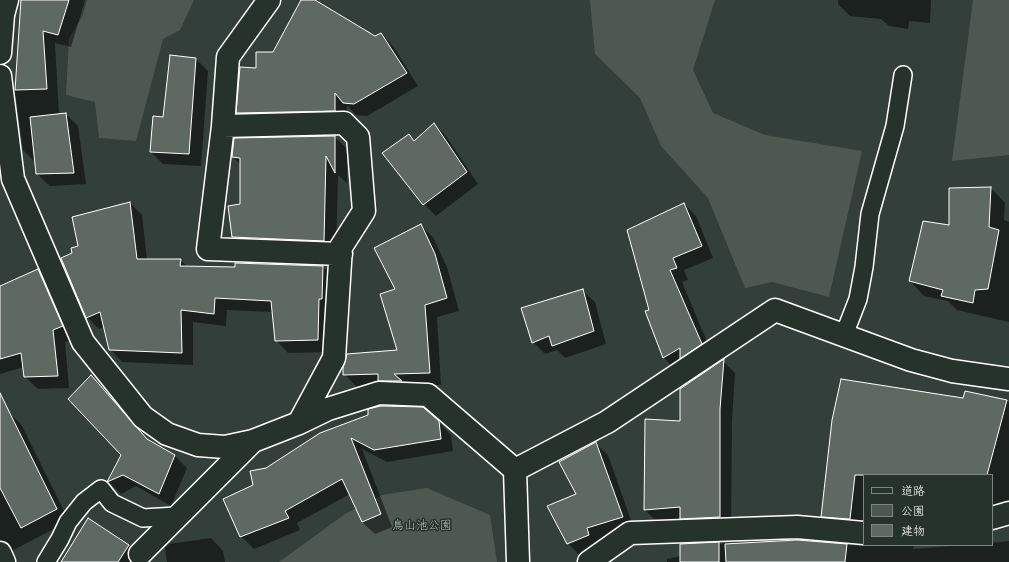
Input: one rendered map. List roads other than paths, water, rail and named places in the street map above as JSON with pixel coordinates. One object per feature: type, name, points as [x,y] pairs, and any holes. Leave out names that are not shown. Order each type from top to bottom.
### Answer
[{"type":"street","points":[[0,53],[3,15],[7,0]]},
{"type":"street","points":[[269,0],[228,57],[223,126],[208,249],[341,254]]},
{"type":"street","points":[[1,89],[13,179],[83,342],[143,417],[167,434],[198,445],[225,447],[252,441],[299,423],[328,409],[379,393],[428,395],[515,470],[518,562]]},
{"type":"street","points":[[223,126],[344,123],[358,137],[364,211],[341,247],[334,358],[299,423]]},
{"type":"street","points":[[515,470],[607,422],[775,310],[911,360],[952,371],[1009,379]]},
{"type":"street","points":[[140,554],[252,441]]},
{"type":"street","points":[[993,518],[1009,514]]},
{"type":"street","points":[[589,562],[630,533],[797,527],[863,533]]},
{"type":"street","points":[[0,553],[4,562]]},
{"type":"lane","points":[[844,336],[858,299],[864,267],[870,214],[895,126],[903,75]]},
{"type":"lane","points":[[46,562],[68,522],[84,502],[101,489],[112,503],[143,518],[176,516]]},
{"type":"park label","name":"鳥山池公園","points":[[422,526]]}]
